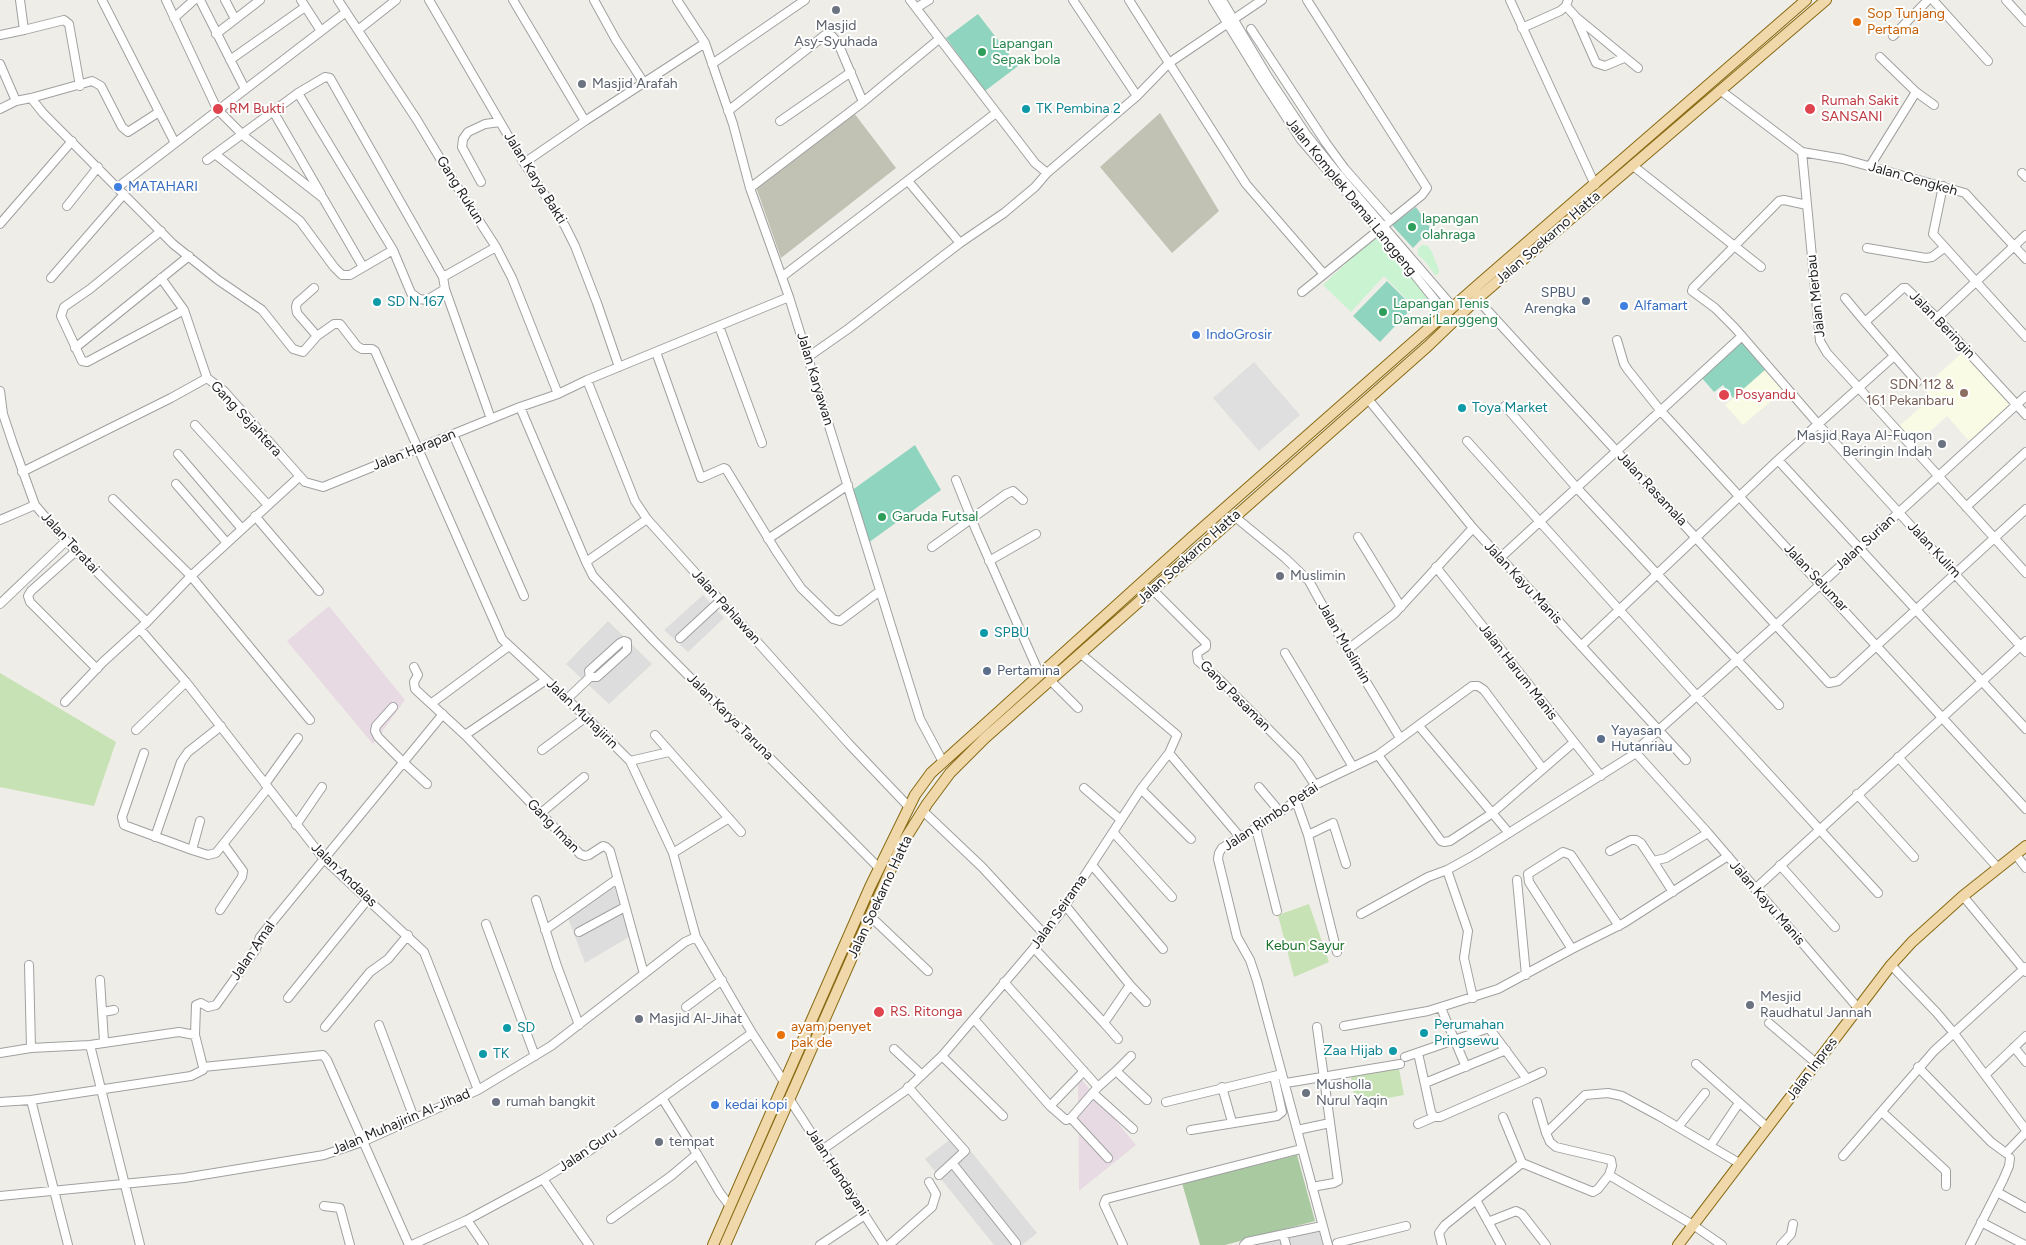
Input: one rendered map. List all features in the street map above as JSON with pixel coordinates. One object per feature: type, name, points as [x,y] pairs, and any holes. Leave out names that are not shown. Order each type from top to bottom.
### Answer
[{"type":"main road","name":"Jalan Soekarno Hatta","points":[[713,1245],[879,868],[915,795],[932,773],[1191,538],[1806,0]]},
{"type":"main road","name":"Jalan Soekarno Hatta","points":[[725,1245],[902,844],[950,773],[985,738],[1428,346],[1476,299],[1826,0]]},
{"type":"main road","points":[[1752,46],[1761,55]]},
{"type":"main road","points":[[1191,538],[1198,550]]},
{"type":"main road","name":"Jalan Inpres","points":[[1678,1245],[1891,965],[1912,942],[1962,896],[2026,846]]},
{"type":"main road","points":[[854,922],[865,927]]},
{"type":"street","points":[[20,0],[24,30]]},
{"type":"street","points":[[102,0],[175,142]]},
{"type":"street","points":[[166,0],[217,110],[242,134],[323,198]]},
{"type":"street","points":[[174,18],[194,0]]},
{"type":"street","points":[[200,0],[245,89]]},
{"type":"street","points":[[225,0],[235,19]]},
{"type":"street","points":[[216,34],[260,0]]},
{"type":"street","name":"Gang Rukun","points":[[338,0],[417,120],[496,247],[512,278],[558,394]]},
{"type":"street","points":[[358,30],[396,0]]},
{"type":"street","name":"Jalan Karya Bakti","points":[[429,0],[524,163],[576,246],[619,367]]},
{"type":"street","points":[[513,0],[585,121]]},
{"type":"street","points":[[594,0],[616,40],[644,83]]},
{"type":"street","name":"Jalan Karyawan","points":[[678,0],[706,43],[728,110],[750,188],[790,297],[920,719],[942,762]]},
{"type":"street","points":[[712,64],[805,0]]},
{"type":"street","points":[[910,0],[1035,163],[1042,171],[1047,173]]},
{"type":"street","points":[[916,8],[929,0]]},
{"type":"street","points":[[1073,0],[1137,96]]},
{"type":"street","points":[[1129,0],[1246,184],[1323,274]]},
{"type":"street","name":"Jalan Komplek Damai Langgeng","points":[[1213,0],[1231,21],[1332,171]]},
{"type":"street","name":"Jalan Komplek Damai Langgeng","points":[[1222,0],[1231,21],[1302,140],[1332,171],[1450,310]]},
{"type":"street","points":[[808,356],[848,329],[960,243],[1004,213],[1035,188],[1047,173],[1137,96],[1170,63],[1262,0]]},
{"type":"street","points":[[1302,292],[1422,195],[1427,188],[1307,0]]},
{"type":"street","points":[[1510,0],[1595,185]]},
{"type":"street","points":[[1894,36],[1928,0]]},
{"type":"street","points":[[1933,0],[1988,61]]},
{"type":"street","points":[[2006,0],[2026,22]]},
{"type":"street","points":[[230,60],[303,3],[322,31]]},
{"type":"street","points":[[1522,28],[1560,11],[1567,3],[1576,17],[1596,63],[1600,66],[1605,66],[1624,58]]},
{"type":"street","points":[[52,278],[121,190],[175,142],[346,12]]},
{"type":"street","points":[[1576,17],[1638,68]]},
{"type":"street","points":[[0,35],[64,20],[69,24],[80,86]]},
{"type":"street","points":[[1251,29],[1341,163],[1390,220]]},
{"type":"street","points":[[728,110],[825,35],[832,36],[838,43],[864,102]]},
{"type":"street","points":[[750,188],[864,102],[939,39]]},
{"type":"street","points":[[524,163],[706,43]]},
{"type":"street","points":[[1880,57],[1916,92],[1934,105]]},
{"type":"street","points":[[0,64],[16,101]]},
{"type":"street","points":[[1268,77],[1278,70]]},
{"type":"street","points":[[780,121],[851,72]]},
{"type":"street","points":[[207,160],[298,92],[325,77],[330,78],[443,277],[445,289],[490,419]]},
{"type":"street","points":[[0,109],[16,101],[92,82],[101,86],[122,127],[128,132],[159,112]]},
{"type":"street","points":[[1720,90],[1802,152]]},
{"type":"street","points":[[298,92],[393,250],[411,293],[419,299],[427,300],[445,289]]},
{"type":"street","points":[[1870,166],[1916,92]]},
{"type":"street","points":[[31,98],[43,113],[161,231],[218,280],[262,310],[293,350],[302,352],[317,336],[297,313],[296,307],[297,303],[314,288]]},
{"type":"street","points":[[273,111],[363,267]]},
{"type":"street","points":[[783,276],[996,113]]},
{"type":"street","points":[[481,182],[462,147],[463,139],[468,132],[486,124],[500,122]]},
{"type":"street","points":[[1306,134],[1316,128]]},
{"type":"street","points":[[0,224],[72,141]]},
{"type":"street","name":"Jalan Cengkeh","points":[[1802,152],[1870,166],[1965,193],[2026,259]]},
{"type":"street","name":"Jalan Merbau","points":[[1802,152],[1820,341],[1827,353],[2026,573]]},
{"type":"street","points":[[214,154],[300,221],[342,275],[350,275],[393,250]]},
{"type":"street","points":[[1332,171],[1341,163]]},
{"type":"street","points":[[1632,166],[1761,267]]},
{"type":"street","points":[[67,206],[98,167]]},
{"type":"street","points":[[908,181],[960,243]]},
{"type":"street","points":[[1943,186],[1933,231],[1935,237],[2026,337]]},
{"type":"street","points":[[1733,246],[1779,201],[1784,200],[1807,205]]},
{"type":"street","points":[[161,231],[62,311],[60,316],[82,361],[87,362],[93,361],[184,310]]},
{"type":"street","points":[[1937,318],[2026,235]]},
{"type":"street","name":"Jalan Kulim","points":[[1733,246],[1692,291],[1714,308],[1742,336],[1818,424],[2024,646]]},
{"type":"street","points":[[443,277],[496,247]]},
{"type":"street","points":[[1867,248],[1926,258],[1932,257],[1944,248]]},
{"type":"street","points":[[75,348],[189,256]]},
{"type":"street","name":"Gang Sejahtera","points":[[161,278],[184,310],[207,378],[224,391],[299,477]]},
{"type":"street","name":"Jalan Beringin","points":[[1865,322],[1903,288],[1906,288],[1937,318],[2026,416]]},
{"type":"street","name":"Jalan Harapan","points":[[299,477],[305,482],[323,487],[520,407],[558,394],[587,380],[790,297]]},
{"type":"street","points":[[1845,298],[1917,382]]},
{"type":"street","name":"Jalan Rasamala","points":[[1476,299],[1696,536],[1829,683],[1838,681],[1878,645]]},
{"type":"street","name":"Jalan Muhajirin","points":[[317,336],[334,324],[340,324],[357,346],[362,349],[375,350],[502,640],[567,699],[630,761],[673,853],[696,937],[752,1034],[784,1082]]},
{"type":"street","points":[[719,326],[762,443]]},
{"type":"street","points":[[1500,558],[1742,336]]},
{"type":"street","name":"Jalan Selumar","points":[[1616,340],[1624,364],[1660,410],[1878,645],[2026,809]]},
{"type":"street","points":[[656,352],[701,478],[725,468],[768,539],[801,588],[836,620],[840,621],[880,591]]},
{"type":"street","points":[[1581,646],[1778,460],[1894,356]]},
{"type":"street","points":[[22,472],[171,398],[207,378]]},
{"type":"street","name":"Jalan Pahlawan","points":[[587,380],[635,501],[647,519],[909,808]]},
{"type":"street","name":"Jalan Teratai","points":[[0,391],[2,414],[35,506],[66,541],[147,622]]},
{"type":"street","name":"Jalan Surian","points":[[1361,914],[1428,876],[1447,870],[1636,753],[1643,744],[2026,396]]},
{"type":"street","name":"Jalan Kayu Manis","points":[[1368,399],[1472,528],[1686,760]]},
{"type":"street","points":[[1505,406],[1576,487],[1778,706]]},
{"type":"street","name":"Jalan Karya Taruna","points":[[520,407],[593,576],[654,641],[879,868]]},
{"type":"street","points":[[195,425],[267,504]]},
{"type":"street","points":[[453,434],[524,596]]},
{"type":"street","points":[[1467,441],[1538,522],[1818,830],[1878,893]]},
{"type":"street","points":[[1966,507],[2026,452]]},
{"type":"street","points":[[178,454],[242,529]]},
{"type":"street","points":[[1778,460],[2026,729]]},
{"type":"street","points":[[65,702],[191,576],[267,504],[299,477]]},
{"type":"street","points":[[956,480],[989,561],[1040,675]]},
{"type":"street","points":[[176,484],[226,543]]},
{"type":"street","points":[[768,539],[848,485]]},
{"type":"street","points":[[932,547],[1006,494],[1013,491],[1023,500]]},
{"type":"street","points":[[113,499],[191,576],[310,720]]},
{"type":"street","points":[[0,520],[35,506]]},
{"type":"street","points":[[1878,645],[2026,509]]},
{"type":"street","points":[[255,516],[319,592]]},
{"type":"street","name":"Jalan Muslimin","points":[[1234,516],[1285,558],[1309,581],[1346,650],[1400,738]]},
{"type":"street","points":[[586,562],[647,519]]},
{"type":"street","points":[[1346,650],[1394,614],[1472,528]]},
{"type":"street","points":[[989,561],[1036,534]]},
{"type":"street","points":[[1358,537],[1401,607]]},
{"type":"street","points":[[0,604],[66,541]]},
{"type":"street","points":[[76,551],[31,591],[28,596],[30,602],[97,669]]},
{"type":"street","name":"Jalan Harum Manis","points":[[1436,567],[1573,743],[1601,776]]},
{"type":"street","name":"Gang Pasaman","points":[[1152,589],[1206,643],[1206,647],[1197,653],[1198,661],[1218,678],[1298,759],[1316,785]]},
{"type":"street","points":[[680,638],[720,601]]},
{"type":"street","name":"Jalan Andalas","points":[[140,629],[186,682],[323,858],[408,935],[424,952],[478,1090]]},
{"type":"street","points":[[567,699],[590,677],[597,677],[627,650],[627,642],[620,643],[589,670],[590,677]]},
{"type":"street","points":[[432,703],[510,646]]},
{"type":"street","points":[[1755,888],[1942,717],[2024,646]]},
{"type":"street","points":[[1285,653],[1354,767]]},
{"type":"street","name":"Jalan Seirama","points":[[822,1150],[908,1088],[942,1056],[1034,948],[1092,865],[1141,789],[1169,753],[1177,736],[1081,654]]},
{"type":"street","name":"Gang Iman","points":[[414,667],[418,675],[414,686],[580,854],[584,856],[589,855],[603,846],[610,851],[644,974]]},
{"type":"street","points":[[465,736],[546,680]]},
{"type":"street","points":[[1050,680],[1078,708]]},
{"type":"street","points":[[136,730],[186,682]]},
{"type":"street","name":"Jalan Rimbo Petai","points":[[1328,1245],[1301,1149],[1286,1083],[1257,981],[1250,960],[1237,936],[1218,859],[1219,852],[1222,848],[1296,801],[1316,785],[1378,755],[1472,686],[1478,686],[1484,690],[1543,768]]},
{"type":"street","points":[[393,707],[376,726],[375,731],[378,737],[427,784]]},
{"type":"street","points":[[323,858],[443,714]]},
{"type":"street","points":[[542,750],[586,717]]},
{"type":"street","points":[[154,837],[180,762],[188,752],[221,726]]},
{"type":"street","points":[[1419,726],[1491,814],[1509,833]]},
{"type":"street","points":[[655,735],[741,832]]},
{"type":"street","points":[[144,753],[122,816],[124,825],[192,850],[212,855],[224,845],[267,786],[298,738]]},
{"type":"street","points":[[1378,755],[1440,841],[1450,841],[1491,814],[1573,743]]},
{"type":"street","points":[[630,761],[669,752]]},
{"type":"street","points":[[1169,753],[1240,837]]},
{"type":"street","name":"Jalan Kayu Manis","points":[[1636,753],[1728,856],[1858,1008]]},
{"type":"street","points":[[1898,757],[1998,868]]},
{"type":"street","points":[[541,813],[584,777]]},
{"type":"street","points":[[296,824],[322,787]]},
{"type":"street","points":[[1259,787],[1280,812]]},
{"type":"street","points":[[1084,788],[1121,820]]},
{"type":"street","points":[[1141,789],[1191,838]]},
{"type":"street","points":[[1857,794],[1914,857]]},
{"type":"street","points":[[1296,801],[1308,835],[1337,952]]},
{"type":"street","points":[[923,811],[982,867],[1044,934]]},
{"type":"street","points":[[673,853],[728,818]]},
{"type":"street","points":[[192,850],[200,821]]},
{"type":"street","points":[[1308,835],[1333,824],[1346,864]]},
{"type":"street","points":[[1256,828],[1277,911]]},
{"type":"street","points":[[1113,832],[1172,897]]},
{"type":"street","points":[[1653,861],[1666,858],[1708,834]]},
{"type":"street","points":[[1610,851],[1631,840],[1641,843],[1673,892]]},
{"type":"street","points":[[220,910],[242,877],[243,871],[224,845]]},
{"type":"street","points":[[1572,949],[1529,882],[1528,874],[1563,852],[1571,854],[1619,926]]},
{"type":"street","points":[[2016,854],[2026,868]]},
{"type":"street","points":[[1344,1026],[1441,1008],[1498,989],[1619,926],[1728,856]]},
{"type":"street","name":"Jalan Amal","points":[[195,1035],[196,1005],[200,1003],[208,1007],[216,1005],[256,949],[260,937],[323,858]]},
{"type":"street","points":[[1092,865],[1162,949]]},
{"type":"street","points":[[1780,865],[1836,927]]},
{"type":"street","points":[[1447,870],[1468,931],[1464,958],[1473,998]]},
{"type":"street","points":[[546,930],[617,878]]},
{"type":"street","points":[[1516,880],[1526,975]]},
{"type":"street","points":[[1843,1156],[1918,1067],[1953,1032],[2025,969],[1962,896]]},
{"type":"street","points":[[288,998],[368,899]]},
{"type":"street","points":[[536,900],[579,1025]]},
{"type":"street","points":[[1065,905],[1146,1002]]},
{"type":"street","points":[[579,932],[625,907]]},
{"type":"street","points":[[870,916],[928,971]]},
{"type":"street","points":[[486,924],[535,1056]]},
{"type":"street","points":[[325,1027],[370,972],[388,959],[408,935]]},
{"type":"street","name":"Jalan Muhajirin Al-Jihad","points":[[0,1196],[184,1178],[324,1155],[362,1142],[478,1090],[535,1056],[579,1025],[684,942],[696,937]]},
{"type":"street","points":[[1034,948],[1118,1039]]},
{"type":"street","points":[[29,965],[31,1048]]},
{"type":"street","points":[[1891,965],[1953,1032],[2023,1119],[2026,1131],[2006,1152],[1991,1142],[1918,1067]]},
{"type":"street","points":[[100,980],[104,1041]]},
{"type":"street","points":[[686,1007],[722,980]]},
{"type":"street","points":[[1004,982],[1084,1071],[1096,1090],[1133,1130]]},
{"type":"street","points":[[1104,1023],[1130,985]]},
{"type":"street","points":[[1441,1008],[1466,1066]]},
{"type":"street","points":[[103,1012],[114,1010]]},
{"type":"street","points":[[974,1019],[1050,1106],[1066,1120],[1071,1118],[1096,1090],[1131,1056]]},
{"type":"street","points":[[1769,1024],[1816,1063]]},
{"type":"street","points":[[379,1025],[414,1118]]},
{"type":"street","points":[[1312,1187],[1338,1181],[1317,1027]]},
{"type":"street","points":[[1405,1057],[1489,1028],[1527,1079]]},
{"type":"street","points":[[0,1052],[90,1044],[179,1032],[195,1035],[203,1067],[203,1070],[190,1076],[31,1100],[0,1102]]},
{"type":"street","name":"Jalan Guru","points":[[411,1245],[467,1220],[543,1179],[589,1151],[752,1034]]},
{"type":"street","points":[[1986,1074],[2026,1036]]},
{"type":"street","points":[[90,1044],[140,1245]]},
{"type":"street","points":[[2014,1048],[2026,1062]]},
{"type":"street","points":[[894,1049],[922,1075]]},
{"type":"street","points":[[1425,1083],[1506,1050]]},
{"type":"street","points":[[1418,1053],[1431,1112],[1434,1117]]},
{"type":"street","points":[[203,1067],[323,1055],[327,1060],[362,1142],[411,1245]]},
{"type":"street","points":[[942,1056],[1003,1116]]},
{"type":"street","points":[[1286,1083],[1400,1064]]},
{"type":"street","points":[[1696,1064],[1768,1128]]},
{"type":"street","points":[[1050,1106],[1084,1071]]},
{"type":"street","points":[[1116,1071],[1147,1100]]},
{"type":"street","points":[[1418,1124],[1434,1117],[1440,1117],[1542,1072]]},
{"type":"street","points":[[1166,1102],[1222,1087],[1283,1074]]},
{"type":"street","points":[[1191,1130],[1277,1116],[1282,1112],[1274,1076]]},
{"type":"street","points":[[1222,1087],[1232,1122]]},
{"type":"street","points":[[908,1088],[965,1150],[965,1153],[939,1175]]},
{"type":"street","points":[[1546,1133],[1586,1095],[1608,1093],[1622,1096],[1739,1163]]},
{"type":"street","points":[[1678,1127],[1705,1093]]},
{"type":"street","points":[[662,1098],[720,1193],[730,1206]]},
{"type":"street","points":[[31,1100],[68,1245]]},
{"type":"street","name":"Jalan Handayani","points":[[790,1100],[884,1245]]},
{"type":"street","points":[[1503,1117],[1522,1164],[1593,1192],[1598,1189],[1609,1175],[1612,1166],[1611,1160],[1556,1147],[1550,1142],[1546,1133],[1537,1102]]},
{"type":"street","points":[[1710,1146],[1739,1103]]},
{"type":"street","points":[[1882,1112],[1946,1171],[1946,1186]]},
{"type":"street","points":[[1071,1118],[1108,1158]]},
{"type":"street","points":[[1297,1130],[1330,1123]]},
{"type":"street","points":[[1123,1245],[1104,1204],[1106,1199],[1301,1149]]},
{"type":"street","points":[[611,1219],[671,1176],[697,1154]]},
{"type":"street","points":[[1970,1245],[2009,1166],[2010,1158]]},
{"type":"street","points":[[953,1164],[1016,1243]]},
{"type":"street","points":[[1442,1245],[1439,1233],[1446,1225],[1522,1164]]},
{"type":"street","points":[[1609,1175],[1693,1225],[1722,1245]]},
{"type":"street","points":[[543,1179],[589,1245]]},
{"type":"street","points":[[889,1245],[932,1207],[936,1194],[929,1182]]},
{"type":"street","points":[[1996,1192],[2026,1208]]},
{"type":"street","points":[[1476,1200],[1501,1245]]},
{"type":"street","points":[[324,1206],[340,1208],[350,1245]]},
{"type":"street","points":[[1488,1222],[1516,1211],[1522,1214],[1546,1245]]},
{"type":"street","points":[[820,1245],[864,1215]]},
{"type":"street","points":[[467,1220],[484,1245]]},
{"type":"street","points":[[1982,1222],[2026,1245]]},
{"type":"street","points":[[1781,1245],[1791,1234],[1793,1224]]},
{"type":"street","points":[[1244,1245],[1247,1242],[1322,1226]]},
{"type":"street","points":[[1338,1245],[1337,1243],[1406,1226]]},
{"type":"street","points":[[1283,1234],[1286,1245]]},
{"type":"shaded area","points":[[854,113],[896,168],[781,258],[756,187]]},
{"type":"shaded area","points":[[1160,113],[1219,211],[1172,253],[1100,167]]},
{"type":"shaded area","name":"SDN 112 & 161 Pekanbaru","points":[[1963,352],[2012,405],[1970,442],[1947,416],[1914,446],[1898,427],[1931,398],[1923,388]]},
{"type":"shaded area","points":[[1254,362],[1300,415],[1259,451],[1213,398]]},
{"type":"shaded area","points":[[1766,369],[1784,390],[1743,425],[1725,405]]},
{"type":"shaded area","points":[[703,595],[724,618],[688,652],[664,630]]},
{"type":"shaded area","points":[[329,606],[405,700],[373,744],[287,641]]},
{"type":"shaded area","points":[[608,621],[652,664],[609,704],[566,664]]},
{"type":"shaded area","points":[[614,886],[629,937],[585,963],[568,918]]},
{"type":"shaded area","points":[[1078,1075],[1136,1145],[1079,1191]]},
{"type":"shaded area","points":[[957,1134],[1037,1233],[1022,1245],[994,1245],[925,1159]]},
{"type":"shaded area","points":[[1319,1230],[1323,1245],[1257,1245]]},
{"type":"green space","name":"Lapangan Sepak bola","points":[[978,14],[1018,66],[985,91],[946,38]]},
{"type":"green space","name":"lapangan olahraga","points":[[1416,207],[1431,229],[1413,248],[1392,225]]},
{"type":"green space","points":[[1377,234],[1431,296],[1415,308],[1384,276],[1351,312],[1323,285]]},
{"type":"green space","points":[[1422,245],[1428,246],[1432,252],[1439,270],[1438,275],[1435,275],[1418,255],[1418,249]]},
{"type":"green space","name":"Lapangan Tenis Damai Langgeng","points":[[1387,281],[1413,307],[1380,342],[1353,316]]},
{"type":"green space","points":[[1741,341],[1766,369],[1733,398],[1723,385],[1714,392],[1701,377]]},
{"type":"green space","name":"Garuda Futsal","points":[[915,445],[941,490],[868,543],[851,491]]},
{"type":"green space","points":[[0,673],[116,742],[94,806],[0,787]]},
{"type":"green space","name":"Kebun Sayur","points":[[1309,904],[1329,962],[1294,977],[1278,915]]},
{"type":"green space","points":[[1399,1069],[1404,1095],[1355,1104],[1351,1076]]},
{"type":"green space","points":[[1297,1155],[1315,1221],[1225,1245],[1200,1245],[1182,1183]]},
{"type":"place","name":"Masjid Asy-Syuhada","points":[[836,10]]},
{"type":"place","name":"Sop Tunjang Pertama","points":[[1857,22]]},
{"type":"place","name":"Lapangan Sepak bola","points":[[982,52]]},
{"type":"place","name":"Masjid Arafah","points":[[582,84]]},
{"type":"place","name":"RM Bukti","points":[[218,109]]},
{"type":"place","name":"TK Pembina 2","points":[[1026,109]]},
{"type":"place","name":"Rumah Sakit SANSANI","points":[[1810,109]]},
{"type":"place","name":"MATAHARI","points":[[118,187]]},
{"type":"place","name":"lapangan olahraga","points":[[1412,227]]},
{"type":"place","name":"SPBU Arengka","points":[[1586,301]]},
{"type":"place","name":"SD N 167","points":[[377,302]]},
{"type":"place","name":"Alfamart","points":[[1624,306]]},
{"type":"place","name":"Lapangan Tenis Damai Langgeng","points":[[1383,312]]},
{"type":"place","name":"IndoGrosir","points":[[1196,335]]},
{"type":"place","name":"SDN 112 & 161 Pekanbaru","points":[[1964,393]]},
{"type":"place","name":"Posyandu","points":[[1724,395]]},
{"type":"place","name":"Toya Market","points":[[1462,408]]},
{"type":"place","name":"Masjid Raya Al-Fuqon Beringin Indah","points":[[1942,444]]},
{"type":"place","name":"Garuda Futsal","points":[[882,517]]},
{"type":"place","name":"Muslimin","points":[[1280,576]]},
{"type":"place","name":"SPBU","points":[[984,633]]},
{"type":"place","name":"Pertamina","points":[[987,671]]},
{"type":"place","name":"Yayasan Hutanriau","points":[[1601,739]]},
{"type":"place","name":"Mesjid Raudhatul Jannah","points":[[1750,1005]]},
{"type":"place","name":"RS. Ritonga","points":[[879,1012]]},
{"type":"place","name":"Masjid Al-Jihat","points":[[639,1019]]},
{"type":"place","name":"SD","points":[[507,1028]]},
{"type":"place","name":"Perumahan Pringsewu","points":[[1424,1033]]},
{"type":"place","name":"ayam penyet pak de","points":[[781,1035]]},
{"type":"place","name":"Zaa Hijab","points":[[1393,1051]]},
{"type":"place","name":"TK","points":[[483,1054]]},
{"type":"place","name":"Musholla Nurul Yaqin","points":[[1306,1093]]},
{"type":"place","name":"rumah bangkit","points":[[496,1102]]},
{"type":"place","name":"kedai kopi","points":[[715,1105]]},
{"type":"place","name":"tempat","points":[[659,1142]]}]
